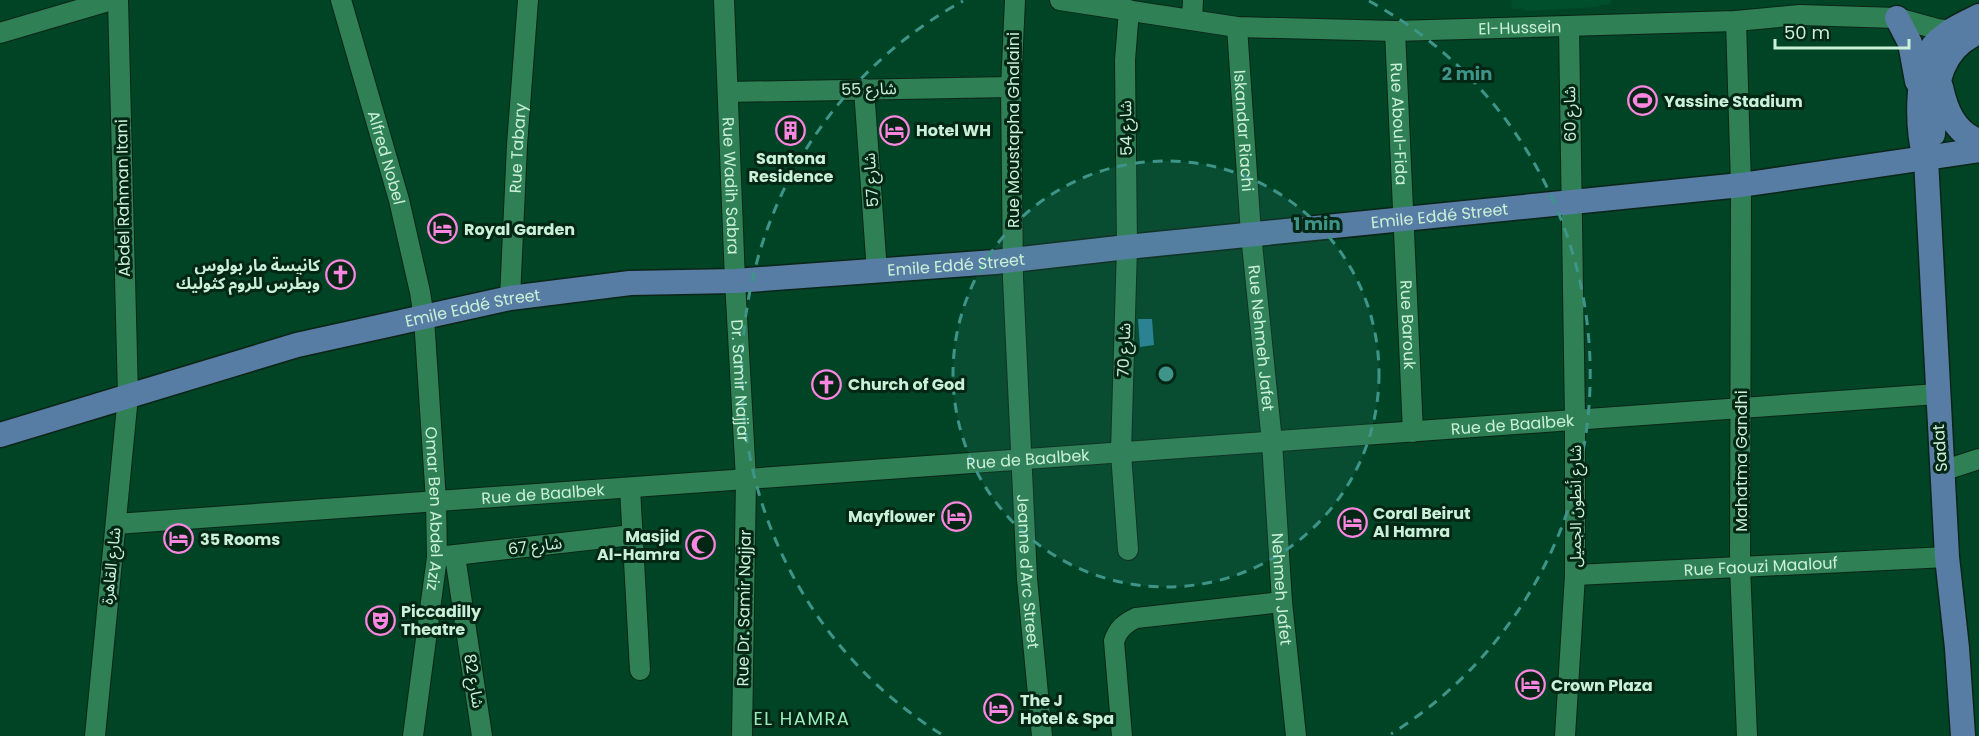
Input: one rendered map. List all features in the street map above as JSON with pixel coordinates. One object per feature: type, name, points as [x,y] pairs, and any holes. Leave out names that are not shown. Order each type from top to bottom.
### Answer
[{"type":"main road","points":[[1897,18],[1914,56],[1921,149],[1926,159]]},
{"type":"main road","points":[[1918,100],[1931,48],[1950,30],[1978,29]]},
{"type":"main road","points":[[1926,159],[1931,146],[1939,80],[1944,62],[1949,54],[1978,29]]},
{"type":"main road","points":[[1939,80],[1953,121],[1965,134],[1979,141]]},
{"type":"main road","name":"Emile Eddé Street","points":[[0,435],[297,345],[510,298],[630,283],[735,281],[1012,260],[1741,185],[1979,150]]},
{"type":"main road","name":"Sadat","points":[[1926,159],[1947,557],[1957,648],[1963,736]]},
{"type":"street","points":[[0,33],[112,0]]},
{"type":"street","name":"Abdel Rahman Itani","points":[[118,0],[128,396]]},
{"type":"street","name":"Alfred Nobel","points":[[341,0],[399,200],[420,291],[423,318]]},
{"type":"street","name":"Rue Tabary","points":[[510,298],[517,145],[528,0]]},
{"type":"street","name":"Rue Wadih Sabra","points":[[724,0],[735,281]]},
{"type":"street","name":"Rue Moustapha Ghalaini","points":[[1012,260],[1011,87],[1015,0]]},
{"type":"street","name":"El-Hussein","points":[[1060,0],[1237,27],[1395,31],[1736,21],[1799,8],[1897,18],[1937,29],[1950,30]]},
{"type":"street","points":[[1192,20],[1193,0]]},
{"type":"street","name":"شارع 54","points":[[1127,247],[1125,60],[1129,10]]},
{"type":"street","name":"Mahatma Gandhi","points":[[1736,21],[1741,185],[1740,567],[1747,736]]},
{"type":"street","name":"شارع 60","points":[[1569,26],[1572,203]]},
{"type":"street","name":"Iskandar Riachi","points":[[1237,27],[1251,234]]},
{"type":"street","name":"Rue Aboul-Fida","points":[[1395,31],[1405,218]]},
{"type":"street","name":"شارع 55","points":[[728,92],[1011,87]]},
{"type":"street","name":"شارع 57","points":[[864,89],[877,272]]},
{"type":"street","name":"شارع أنطون الجميل","points":[[1565,736],[1575,575],[1572,203]]},
{"type":"street","name":"Rue Barouk","points":[[1405,218],[1413,432]]},
{"type":"street","name":"Rue Nehmeh Jafet","points":[[1251,234],[1272,442]]},
{"type":"street","name":"شارع 70","points":[[1127,247],[1121,453],[1128,550]]},
{"type":"street","name":"Jeanne d'Arc Street","points":[[1012,260],[1026,579],[1042,736]]},
{"type":"street","name":"Dr. Samir Najjar","points":[[735,281],[746,479]]},
{"type":"street","name":"Omar Ben Abdel Aziz","points":[[413,736],[446,556],[436,501],[423,318]]},
{"type":"street","name":"Rue de Baalbek","points":[[116,524],[1937,394]]},
{"type":"street","name":"شارع القاهرة","points":[[94,736],[128,396]]},
{"type":"street","name":"Nehmeh Jafet","points":[[1272,442],[1282,602],[1296,736]]},
{"type":"street","points":[[1942,471],[1979,459]]},
{"type":"street","name":"Rue Dr. Samir Najjar","points":[[742,736],[746,479]]},
{"type":"street","points":[[630,488],[640,670]]},
{"type":"street","name":"شارع 67","points":[[446,556],[632,535]]},
{"type":"street","name":"شارع 82","points":[[446,556],[482,736]]},
{"type":"street","name":"Rue Faouzi Maalouf","points":[[1575,575],[1947,557]]},
{"type":"street","points":[[1122,736],[1114,642],[1117,632],[1127,622],[1136,618],[1282,602]]},
{"type":"shaded area","points":[[1511,0],[1611,0],[1610,4],[1599,7],[1525,11],[1522,8],[1512,9]]},
{"type":"shaded area","name":"Yassine Stadium","points":[[1651,89],[1651,112],[1636,112],[1635,90]]},
{"type":"water","points":[[1138,319],[1152,319],[1154,345],[1140,347]]},
{"type":"place","name":"Yassine Stadium","points":[[1643,101]]},
{"type":"place","name":"Santona Residence","points":[[791,130]]},
{"type":"place","name":"Hotel WH","points":[[895,130]]},
{"type":"place","name":"Royal Garden","points":[[443,229]]},
{"type":"place","name":"كانيسة مار بولوس وبطرس للروم كثوليك","points":[[341,274]]},
{"type":"place","name":"Church of God","points":[[827,384]]},
{"type":"place","name":"Mayflower","points":[[956,516]]},
{"type":"place","name":"Coral Beirut Al Hamra","points":[[1352,522]]},
{"type":"place","name":"35 Rooms","points":[[179,539]]},
{"type":"place","name":"Masjid Al-Hamra","points":[[701,545]]},
{"type":"place","name":"Piccadilly Theatre","points":[[380,620]]},
{"type":"place","name":"Crown Plaza","points":[[1530,685]]},
{"type":"place","name":"The J Hotel & Spa","points":[[999,709]]},
{"type":"district","name":"EL HAMRA","points":[[802,718]]}]
